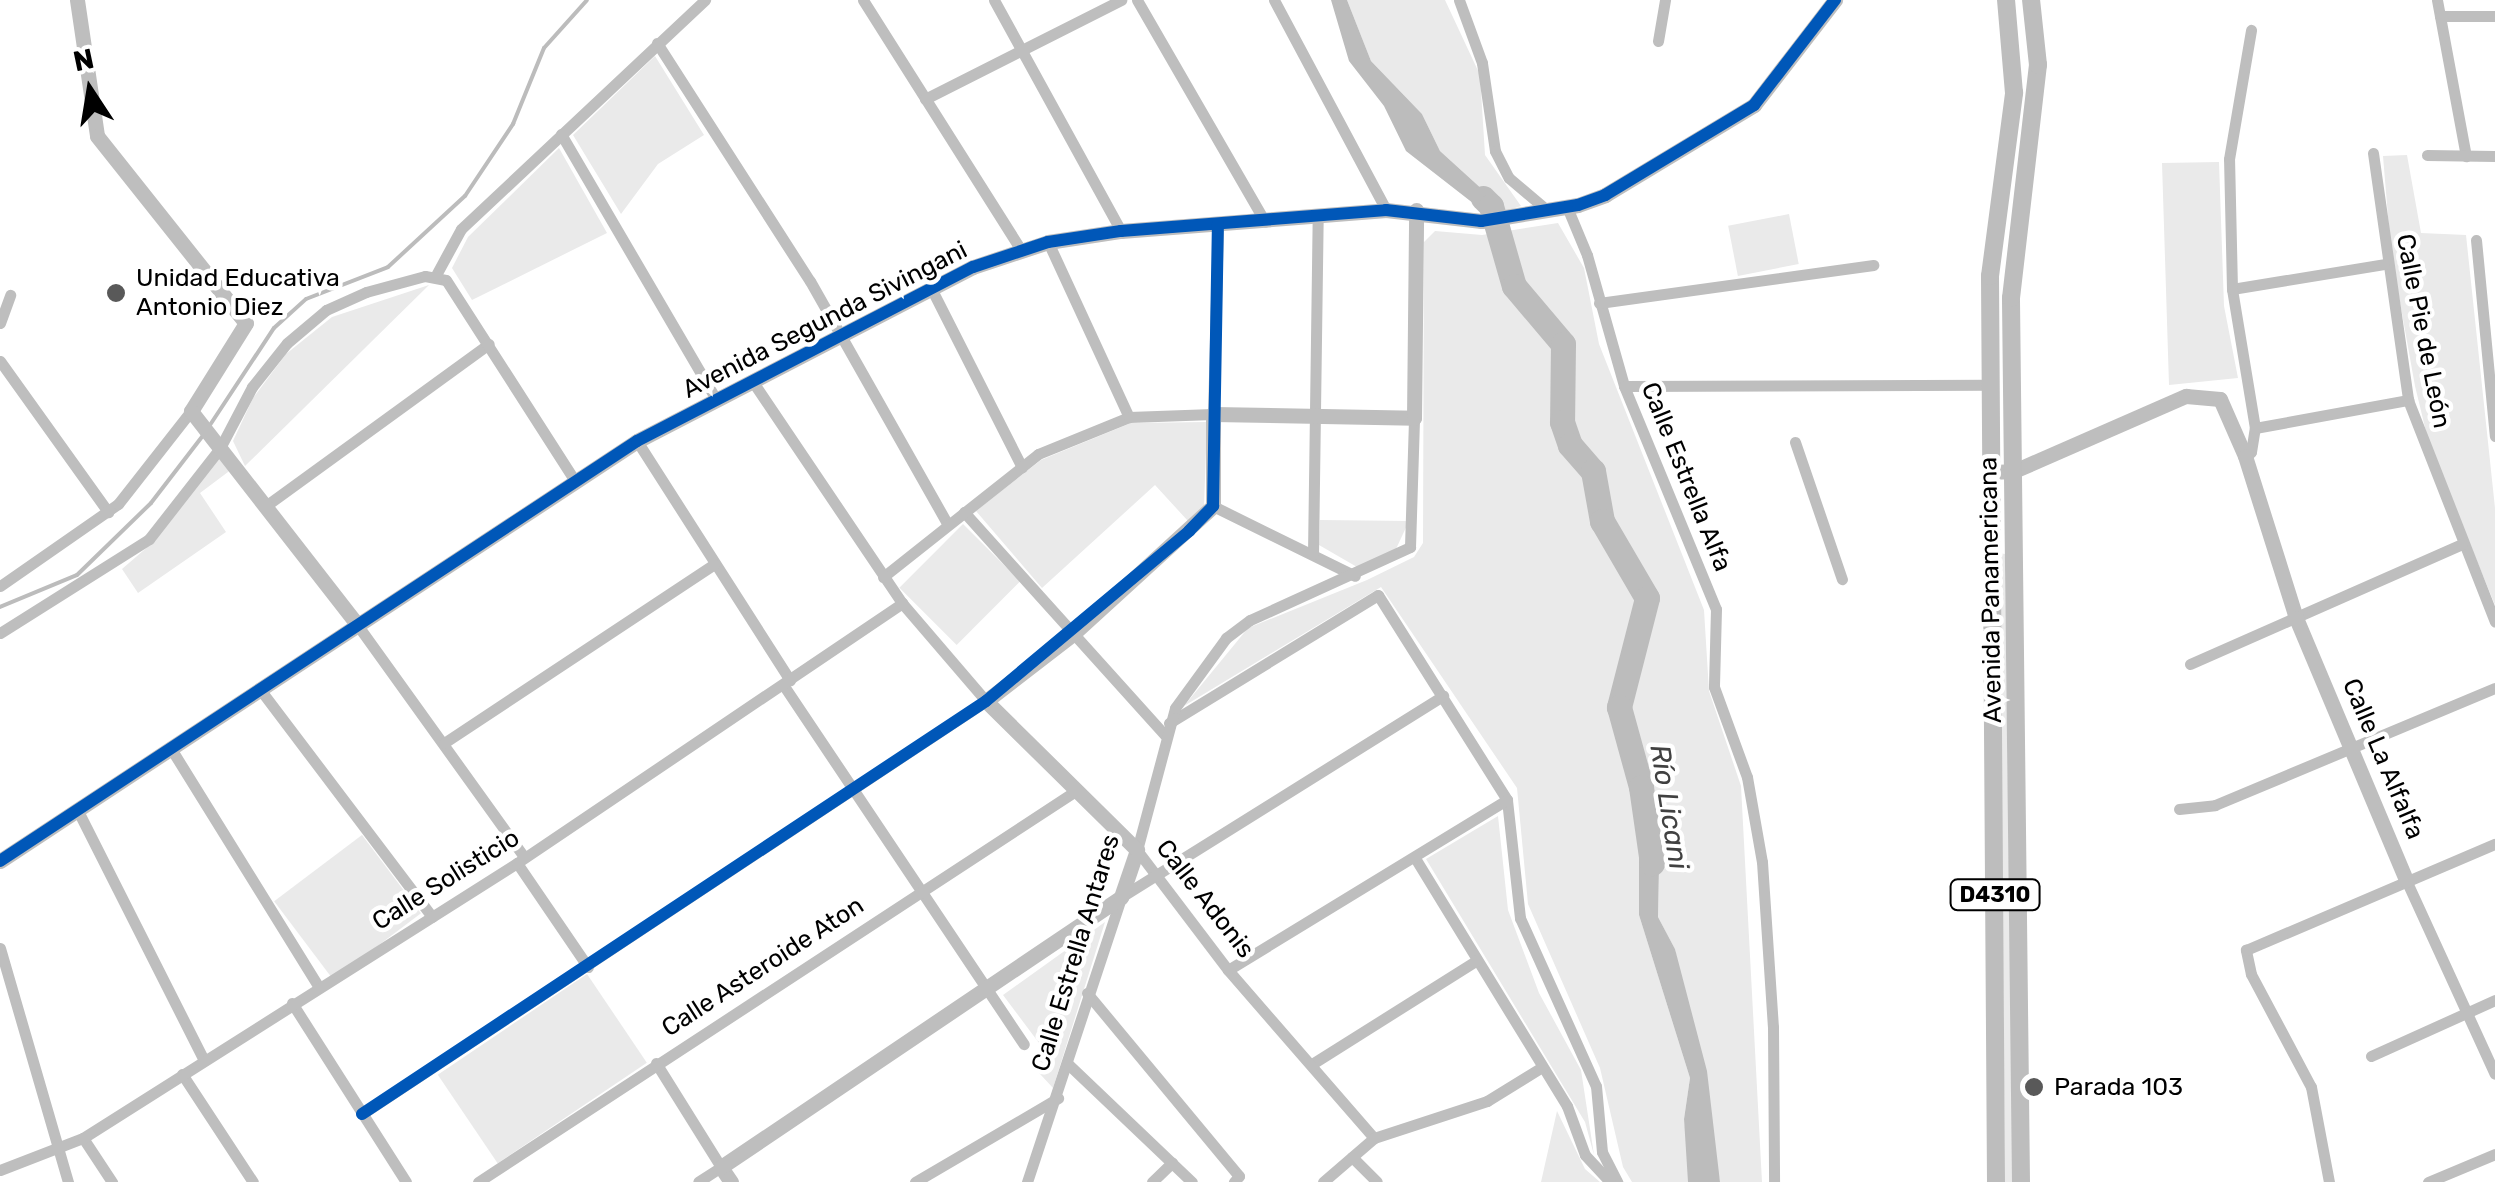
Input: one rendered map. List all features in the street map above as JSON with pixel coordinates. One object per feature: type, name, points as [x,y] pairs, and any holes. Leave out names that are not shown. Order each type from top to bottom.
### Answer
[{"type":"main road","name":"Avenida Panamericana","points":[[1996,1182],[1990,276],[2014,92],[2006,0]]},
{"type":"main road","name":"Avenida Panamericana","points":[[2021,1182],[2011,298],[2038,65],[2031,0]]},
{"type":"street","points":[[0,586],[108,512],[192,411],[246,323],[97,136],[77,0]]},
{"type":"street","points":[[436,275],[461,229],[705,0]]},
{"type":"street","points":[[863,0],[1021,250]]},
{"type":"street","points":[[994,0],[1024,48],[1121,231]]},
{"type":"street","points":[[926,100],[1120,0]]},
{"type":"street","points":[[1137,0],[1265,222]]},
{"type":"street","points":[[1274,0],[1386,210]]},
{"type":"street","points":[[1460,0],[1478,44],[1494,151],[1509,178],[1548,211]]},
{"type":"street","points":[[1658,41],[1666,0]]},
{"type":"street","name":"Avenida Segunda Sivingani","points":[[0,861],[636,441],[931,288],[1021,250],[1121,231],[1386,210],[1416,210],[1480,221],[1548,211],[1606,195],[1754,104],[1835,0]]},
{"type":"street","points":[[2438,0],[2466,156]]},
{"type":"street","points":[[2440,16],[2495,16]]},
{"type":"street","points":[[2245,456],[2252,452],[2255,428],[2232,288],[2229,159],[2251,30]]},
{"type":"street","points":[[657,43],[840,335],[948,525]]},
{"type":"street","points":[[561,134],[716,401]]},
{"type":"street","name":"Calle Pie de León","points":[[2373,154],[2384,264],[2408,400],[2495,622]]},
{"type":"street","points":[[2427,155],[2495,156]]},
{"type":"street","name":"Calle Estrella Alfa","points":[[1566,207],[1624,386],[1716,609],[1714,687],[1747,777],[1762,862],[1774,1026],[1774,1182]]},
{"type":"street","name":"Calle Estrella Antares","points":[[1027,1182],[1058,1098],[1087,993],[1136,850],[1167,729],[1212,654],[1238,628],[1410,547],[1416,210]]},
{"type":"street","points":[[1314,554],[1318,214]]},
{"type":"street","points":[[362,1114],[853,793],[986,701],[1073,634],[1213,506],[1218,224]]},
{"type":"street","points":[[2476,240],[2495,436]]},
{"type":"street","points":[[1048,242],[1129,417]]},
{"type":"street","points":[[2232,288],[2384,264]]},
{"type":"street","points":[[1599,302],[1873,265]]},
{"type":"street","points":[[0,633],[148,538],[287,343],[326,310],[366,292],[436,275],[446,280],[574,480]]},
{"type":"street","points":[[931,288],[1022,466]]},
{"type":"street","points":[[0,324],[10,295]]},
{"type":"street","points":[[267,505],[488,344]]},
{"type":"street","points":[[0,361],[108,512]]},
{"type":"street","points":[[752,382],[902,604],[986,701]]},
{"type":"street","points":[[1624,386],[1990,384]]},
{"type":"street","name":"Calle La Alfalfa","points":[[2014,471],[2186,396],[2212,394],[2245,456],[2296,618],[2406,880],[2495,1074]]},
{"type":"street","points":[[2255,428],[2408,400]]},
{"type":"street","points":[[192,411],[444,743],[588,966]]},
{"type":"street","points":[[883,577],[1022,466],[1129,417],[1213,414],[1414,418]]},
{"type":"street","points":[[636,441],[853,793],[1024,1044]]},
{"type":"street","points":[[1795,442],[1842,579]]},
{"type":"street","points":[[1989,472],[2014,471]]},
{"type":"street","points":[[1213,506],[1355,576]]},
{"type":"street","points":[[964,512],[1073,634],[1167,729],[1378,595],[1508,800],[1520,918],[1596,1086],[1602,1152],[1613,1182]]},
{"type":"street","points":[[1989,528],[2015,527]]},
{"type":"street","points":[[2190,664],[2462,544]]},
{"type":"street","points":[[444,743],[714,564]]},
{"type":"street","name":"Calle Solisticio","points":[[0,1170],[83,1138],[521,860],[902,604]]},
{"type":"street","points":[[258,688],[432,917]]},
{"type":"street","points":[[2179,809],[2216,805],[2495,688]]},
{"type":"street","points":[[698,1182],[990,989],[1158,871],[1443,696]]},
{"type":"street","name":"Calle Adonis","points":[[986,701],[1158,871],[1228,970],[1374,1138]]},
{"type":"street","points":[[170,747],[318,986]]},
{"type":"street","name":"Calle Asteroide Aton","points":[[478,1182],[1074,792]]},
{"type":"street","points":[[1228,970],[1508,800]]},
{"type":"street","points":[[77,809],[204,1060]]},
{"type":"street","points":[[2330,1182],[2311,1086],[2251,974],[2246,950],[2495,844]]},
{"type":"street","points":[[1415,858],[1567,1106],[1585,1155],[1613,1182]]},
{"type":"street","points":[[0,948],[68,1182]]},
{"type":"street","points":[[1312,1064],[1476,960]]},
{"type":"street","points":[[1087,993],[1239,1176],[1234,1182]]},
{"type":"street","points":[[2371,1056],[2495,1000]]},
{"type":"street","points":[[292,1003],[406,1182]]},
{"type":"street","points":[[656,1063],[731,1182]]},
{"type":"street","points":[[1068,1064],[1192,1182]]},
{"type":"street","points":[[1323,1182],[1374,1138],[1470,1108],[1542,1068]]},
{"type":"street","points":[[182,1074],[253,1182]]},
{"type":"street","points":[[915,1182],[1058,1098]]},
{"type":"street","points":[[83,1138],[112,1182]]},
{"type":"street","points":[[2428,1182],[2495,1154]]},
{"type":"street","points":[[1352,1157],[1377,1182]]},
{"type":"street","points":[[1152,1182],[1172,1163]]},
{"type":"shaded area","points":[[1331,0],[1347,0],[1371,61],[1422,114],[1440,151],[1506,211],[1487,214],[1406,151],[1384,106],[1349,61]]},
{"type":"shaded area","points":[[1347,0],[1445,0],[1480,75],[1485,155],[1521,206],[1506,211],[1440,151],[1422,114],[1371,61]]},
{"type":"shaded area","points":[[655,56],[704,135],[658,164],[621,214],[573,135]]},
{"type":"shaded area","points":[[559,148],[607,233],[472,300],[452,268],[468,237]]},
{"type":"shaded area","points":[[2407,155],[2421,233],[2466,235],[2495,508],[2495,605],[2429,444],[2415,386],[2391,252],[2383,156]]},
{"type":"shaded area","points":[[2219,162],[2224,306],[2238,378],[2169,385],[2162,163]]},
{"type":"shaded area","points":[[1789,214],[1799,264],[1738,276],[1728,226]]},
{"type":"shaded area","points":[[1558,223],[1584,268],[1599,344],[1704,610],[1709,691],[1741,786],[1762,1182],[1720,1182],[1675,949],[1658,917],[1659,868],[1648,825],[1639,835],[1639,915],[1690,1078],[1684,1119],[1690,1171],[1688,1182],[1632,1182],[1623,1167],[1600,1068],[1528,904],[1517,788],[1381,587],[1184,706],[1248,628],[1367,580],[1414,557],[1423,543],[1424,242],[1435,231],[1482,235]]},
{"type":"shaded area","points":[[429,285],[245,466],[233,441],[253,398],[286,354],[332,317]]},
{"type":"shaded area","points":[[1207,422],[1204,506],[1188,521],[1155,485],[1042,588],[976,511],[1041,460],[1131,423]]},
{"type":"shaded area","points":[[220,456],[232,469],[200,493],[226,532],[138,593],[122,569],[151,544]]},
{"type":"shaded area","points":[[1320,520],[1409,521],[1396,549],[1357,567],[1319,545]]},
{"type":"shaded area","points":[[963,524],[1020,581],[957,645],[899,588]]},
{"type":"shaded area","points":[[1999,553],[2005,554],[2013,1182],[2005,1182]]},
{"type":"shaded area","points":[[1498,816],[1508,910],[1539,993],[1581,1070],[1594,1155],[1585,1122],[1426,859]]},
{"type":"shaded area","name":"Río Licani","points":[[1648,824],[1659,868],[1658,917],[1675,949],[1707,1071],[1720,1182],[1688,1182],[1684,1119],[1690,1078],[1639,915],[1639,834]]},
{"type":"shaded area","points":[[362,835],[421,913],[333,979],[274,901]]},
{"type":"shaded area","points":[[1105,922],[1053,1088],[1028,1061],[1042,1047],[1003,995]]},
{"type":"shaded area","points":[[587,974],[647,1063],[498,1163],[438,1075]]},
{"type":"shaded area","points":[[1557,1111],[1585,1169],[1600,1182],[1541,1182]]},
{"type":"waterway","points":[[210,425],[274,328],[306,299],[388,267],[465,196],[513,124],[544,48],[587,0]]},
{"type":"waterway","name":"Río Licani","points":[[1483,198],[1491,206],[1514,286],[1563,344],[1562,422],[1570,445],[1593,471],[1602,521],[1647,598],[1619,707],[1641,787],[1652,863]]},
{"type":"waterway","points":[[0,607],[77,575],[151,503],[205,433]]},
{"type":"cycle path","points":[[0,861],[637,441],[973,267],[1048,242],[1121,231],[1386,210],[1481,221],[1578,205],[1605,195],[1754,105],[1835,0]]},
{"type":"cycle path","points":[[362,1114],[986,701],[1189,531],[1213,506],[1218,224]]},
{"type":"place","name":"Unidad Educativa Antonio Diez","points":[[116,293]]},
{"type":"place","name":"Parada 103","points":[[2034,1087]]}]
